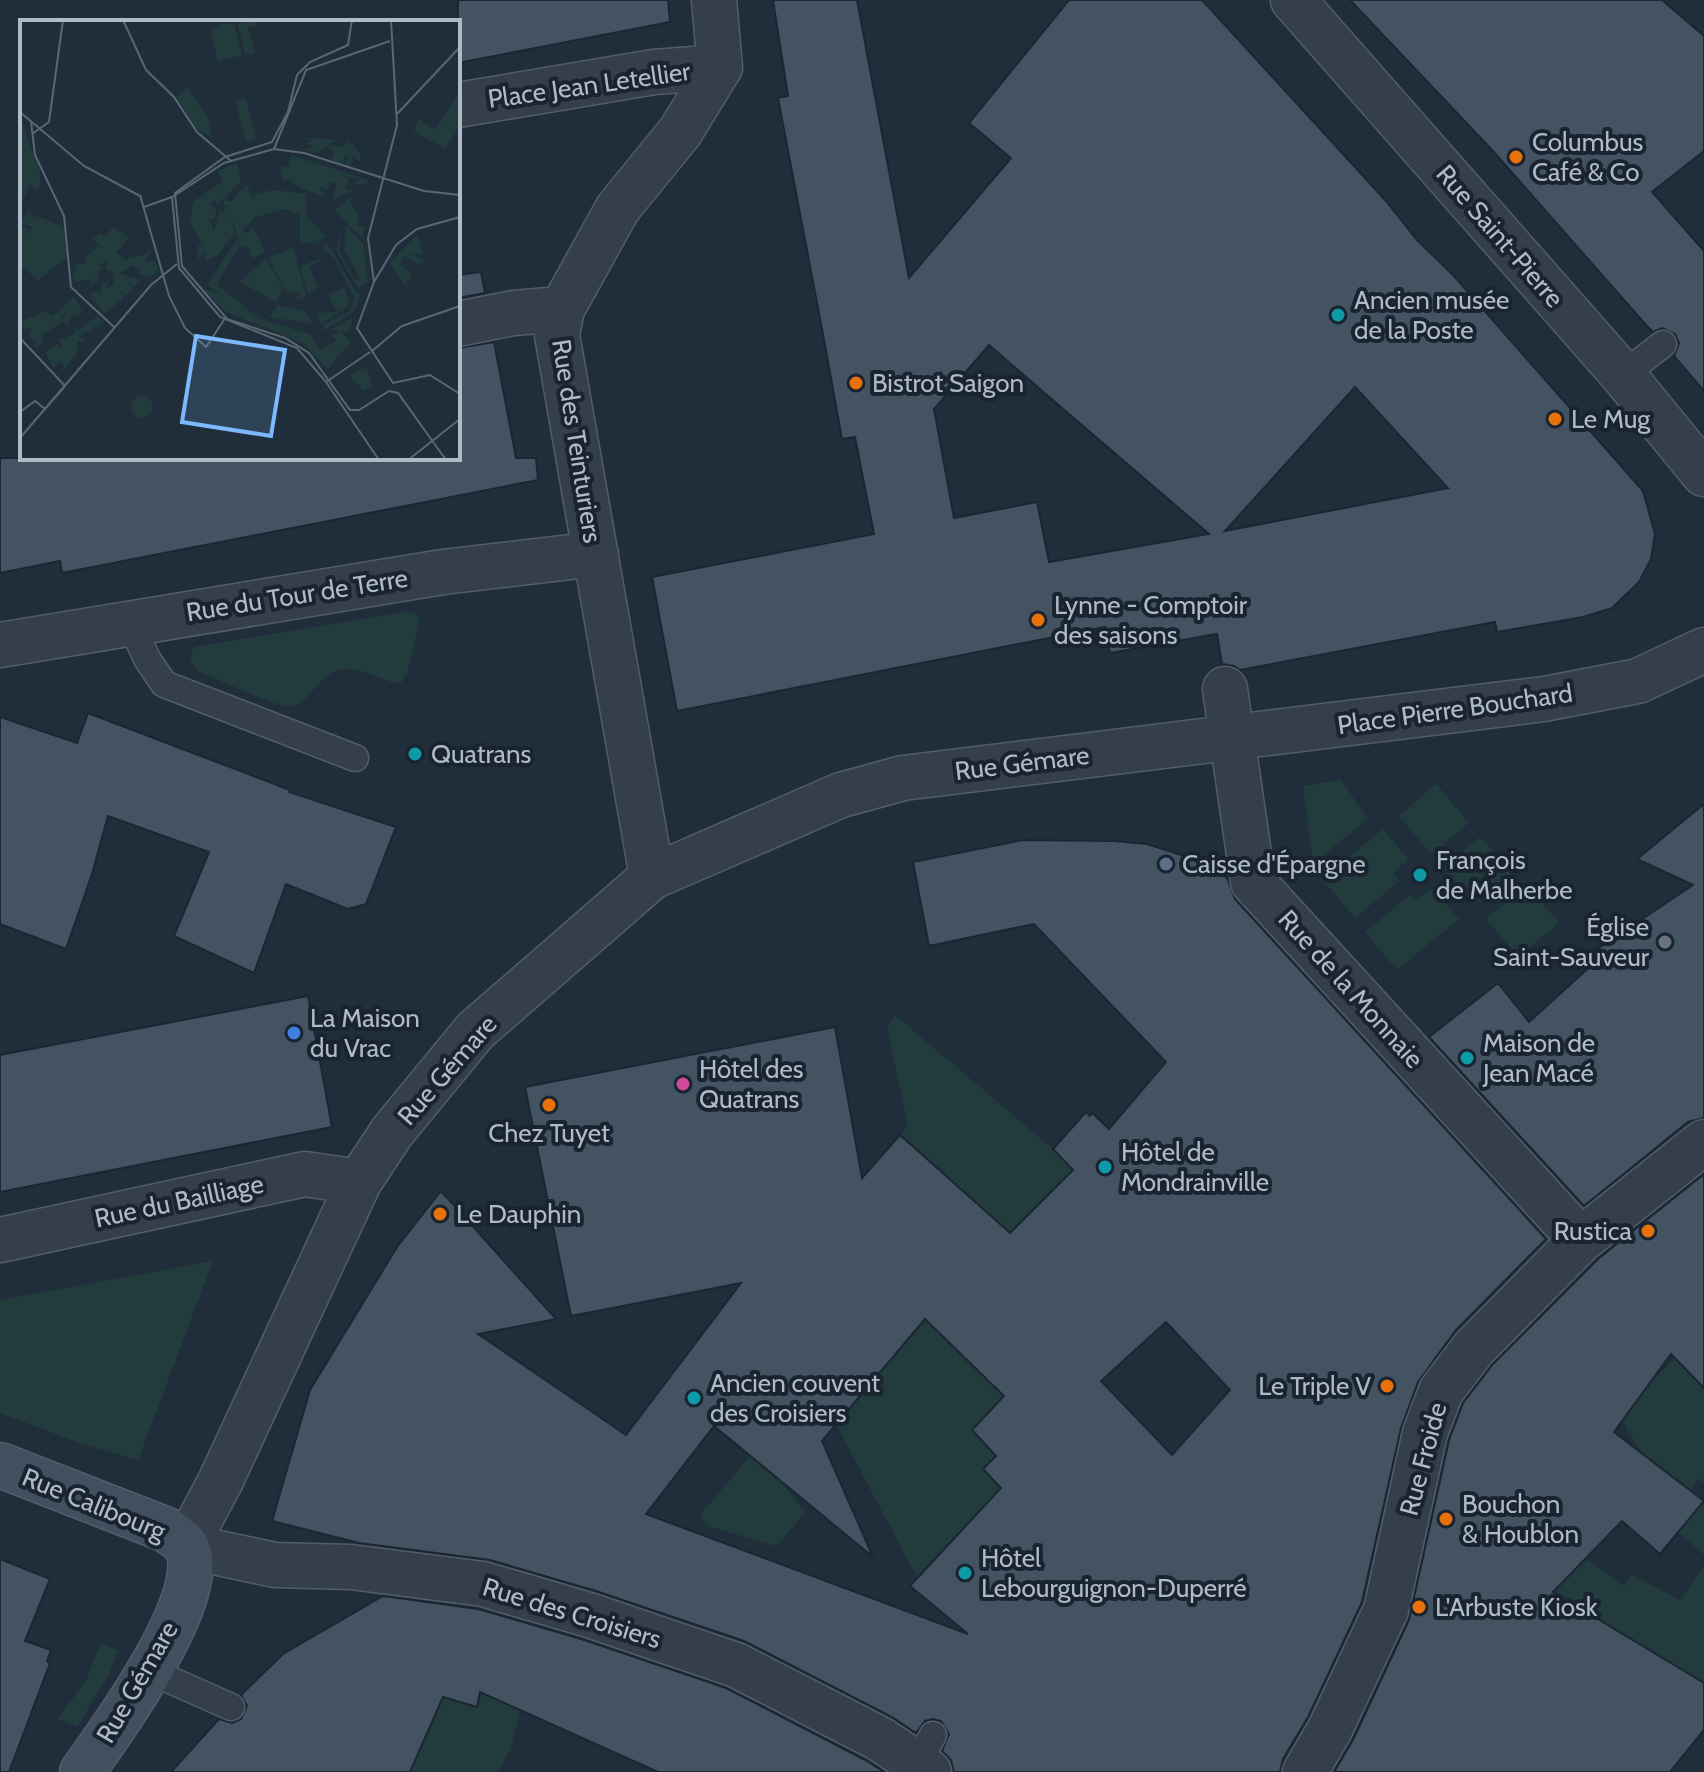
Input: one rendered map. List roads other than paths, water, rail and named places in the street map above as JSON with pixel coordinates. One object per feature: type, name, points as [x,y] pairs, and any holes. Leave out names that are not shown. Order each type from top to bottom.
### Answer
[{"type":"main road","name":"Rue Calibourg","points":[[0,1465],[167,1530],[186,1546]]},
{"type":"main road","name":"Rue Gémare","points":[[82,1772],[150,1671],[188,1590],[191,1568],[186,1546]]},
{"type":"street","points":[[714,0],[720,67]]},
{"type":"street","name":"Rue Saint-Pierre","points":[[1293,0],[1623,375],[1704,474]]},
{"type":"street","name":"Place Jean Letellier","points":[[460,105],[654,72],[720,67]]},
{"type":"street","name":"Rue des Teinturiers","points":[[652,877],[557,335],[562,309],[618,208],[680,132],[720,67]]},
{"type":"street","points":[[460,324],[513,313],[562,309]]},
{"type":"street","name":"Rue du Tour de Terre","points":[[0,645],[477,567],[596,554]]},
{"type":"street","name":"Place Pierre Bouchard","points":[[1216,740],[1519,703],[1597,690],[1638,681],[1704,650]]},
{"type":"street","name":"Rue de la Monnaie","points":[[1225,689],[1216,740],[1253,882],[1581,1240]]},
{"type":"street","name":"Rue Gémare","points":[[186,1546],[221,1480],[359,1182],[392,1132],[475,1031],[652,877],[841,795],[884,782],[1216,740]]},
{"type":"street","name":"Rue Froide","points":[[1305,1772],[1330,1729],[1386,1610],[1425,1433],[1441,1391],[1474,1348],[1581,1240],[1704,1142]]},
{"type":"street","name":"Rue du Bailliage","points":[[0,1240],[305,1174],[359,1182]]},
{"type":"street","name":"Rue des Croisiers","points":[[186,1546],[275,1565],[351,1567],[483,1584],[578,1611],[736,1665],[880,1739],[926,1757]]},
{"type":"lane","points":[[1623,375],[1663,344]]},
{"type":"lane","points":[[130,622],[147,659],[164,684],[355,758]]},
{"type":"lane","points":[[150,1671],[231,1707]]},
{"type":"place","name":"Columbus Café & Co","points":[[1516,157]]},
{"type":"place","name":"Ancien musée de la Poste","points":[[1338,315]]},
{"type":"place","name":"Bistrot Saigon","points":[[856,383]]},
{"type":"place","name":"Le Mug","points":[[1555,419]]},
{"type":"place","name":"Lynne - Comptoir des saisons","points":[[1038,620]]},
{"type":"place","name":"Quatrans","points":[[415,754]]},
{"type":"place","name":"Caisse d'Épargne","points":[[1166,864]]},
{"type":"place","name":"François de Malherbe","points":[[1420,875]]},
{"type":"place","name":"Église Saint-Sauveur","points":[[1665,942]]},
{"type":"place","name":"La Maison du Vrac","points":[[294,1033]]},
{"type":"place","name":"Maison de Jean Macé","points":[[1467,1058]]},
{"type":"place","name":"Hôtel des Quatrans","points":[[683,1084]]},
{"type":"place","name":"Chez Tuyet","points":[[549,1105]]},
{"type":"place","name":"Hôtel de Mondrainville","points":[[1105,1167]]},
{"type":"place","name":"Le Dauphin","points":[[440,1214]]},
{"type":"place","name":"Rustica","points":[[1648,1231]]},
{"type":"place","name":"Le Triple V","points":[[1387,1386]]},
{"type":"place","name":"Ancien couvent des Croisiers","points":[[694,1398]]},
{"type":"place","name":"Bouchon & Houblon","points":[[1446,1519]]},
{"type":"place","name":"Hôtel Lebourguignon-Duperré","points":[[965,1573]]},
{"type":"place","name":"L'Arbuste Kiosk","points":[[1419,1607]]}]
